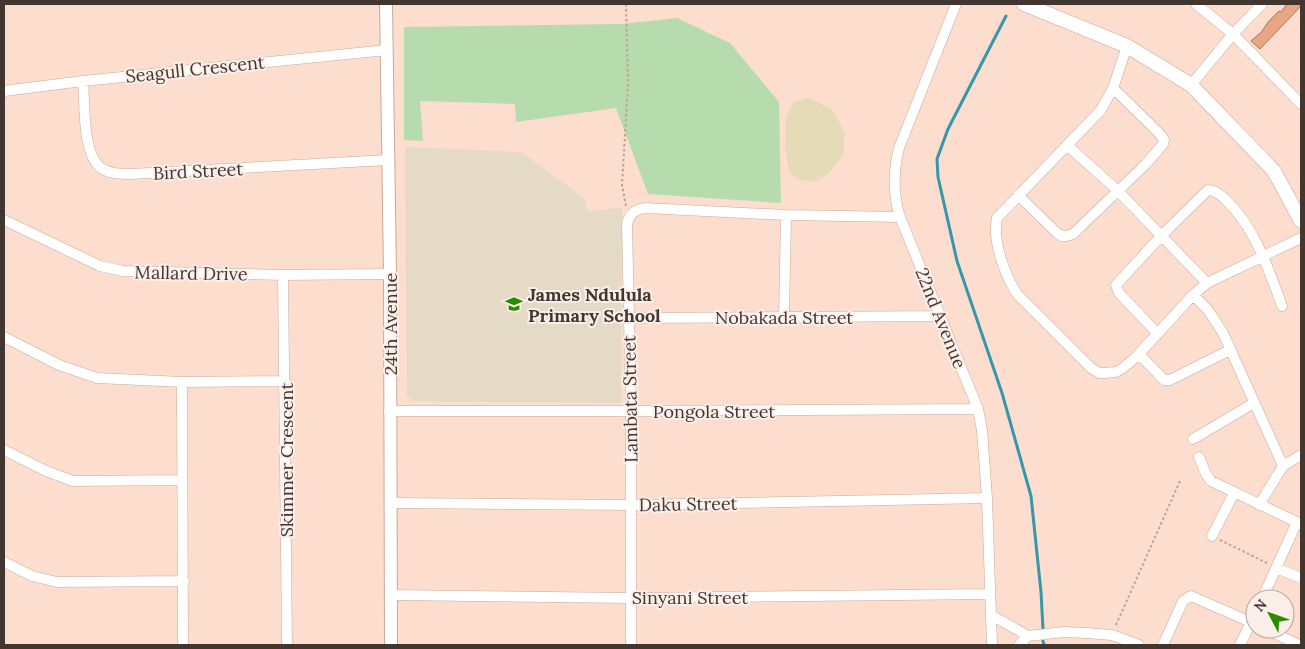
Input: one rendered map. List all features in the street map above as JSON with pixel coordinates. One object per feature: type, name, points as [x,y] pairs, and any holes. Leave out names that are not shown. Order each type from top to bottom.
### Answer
[{"type":"main road","points":[[1024,4],[1127,46],[1191,85],[1274,171],[1301,221]]},
{"type":"street","name":"24th Avenue","points":[[386,4],[390,274],[391,645]]},
{"type":"street","name":"22nd Avenue","points":[[956,4],[918,100],[894,168],[896,202],[900,217],[978,409],[982,430],[987,498],[992,645]]},
{"type":"street","points":[[1196,4],[1233,34],[1301,104]]},
{"type":"street","points":[[1191,85],[1233,34],[1262,4]]},
{"type":"street","points":[[1127,46],[1113,88],[1101,110],[1000,214],[996,223],[1002,263],[1009,282],[1017,294],[1094,370],[1104,373],[1116,372],[1139,354],[1193,296],[1207,284],[1301,238]]},
{"type":"street","name":"Seagull Crescent","points":[[4,91],[387,50]]},
{"type":"street","name":"Bird Street","points":[[84,81],[88,148],[92,159],[100,168],[112,173],[131,174],[388,160]]},
{"type":"street","points":[[1293,96],[1301,87]]},
{"type":"street","points":[[1018,195],[1058,234],[1067,236],[1073,234],[1146,164],[1164,142],[1160,134],[1113,88]]},
{"type":"street","points":[[1068,146],[1118,190],[1207,284]]},
{"type":"street","points":[[1158,334],[1119,293],[1116,287],[1118,281],[1162,235],[1204,194],[1211,190],[1215,191],[1237,210],[1244,220],[1263,256],[1282,306]]},
{"type":"street","points":[[628,220],[636,210],[645,208],[900,217]]},
{"type":"street","points":[[784,317],[786,214]]},
{"type":"street","name":"Mallard Drive","points":[[4,220],[100,266],[124,272],[284,275],[390,274]]},
{"type":"street","name":"Lambata Street","points":[[628,220],[632,505],[631,645]]},
{"type":"street","name":"Skimmer Crescent","points":[[284,275],[287,645]]},
{"type":"street","points":[[1193,296],[1214,318],[1223,333],[1283,466]]},
{"type":"street","name":"Nobakada Street","points":[[628,318],[941,316]]},
{"type":"street","points":[[4,337],[60,365],[91,377],[113,380],[182,382],[285,381]]},
{"type":"street","points":[[1139,354],[1164,380],[1170,380],[1230,350]]},
{"type":"street","points":[[182,382],[183,645]]},
{"type":"street","points":[[1193,439],[1254,403]]},
{"type":"street","name":"Pongola Street","points":[[390,411],[978,409]]},
{"type":"street","points":[[4,450],[46,471],[73,481],[182,480]]},
{"type":"street","points":[[1259,505],[1283,466],[1301,455]]},
{"type":"street","points":[[1199,457],[1211,481],[1299,523],[1267,589]]},
{"type":"street","points":[[1212,536],[1234,493]]},
{"type":"street","name":"Daku Street","points":[[390,503],[632,505],[987,498]]},
{"type":"street","points":[[4,562],[32,576],[57,582],[184,581]]},
{"type":"street","points":[[1276,568],[1301,578]]},
{"type":"street","name":"Sinyani Street","points":[[391,595],[631,598],[990,594]]},
{"type":"street","points":[[1162,645],[1182,601],[1191,596],[1245,617]]},
{"type":"street","points":[[991,615],[1028,636],[1064,632],[1112,635],[1139,645]]},
{"type":"street","points":[[1019,645],[1028,636]]},
{"type":"street","points":[[1287,639],[1299,645]]},
{"type":"path","points":[[626,4],[628,85],[622,185],[628,220]]},
{"type":"path","points":[[1112,635],[1180,481]]},
{"type":"path","points":[[1212,536],[1276,568]]},
{"type":"shaded area","name":"James Ndulula Primary School","points":[[405,147],[521,152],[584,198],[588,212],[622,207],[621,403],[415,401],[407,396]]},
{"type":"green space","points":[[677,18],[730,43],[779,102],[781,203],[648,194],[616,108],[516,122],[515,104],[420,101],[423,141],[404,140],[404,27],[621,24]]},
{"type":"sand","points":[[809,98],[832,109],[845,133],[843,155],[830,172],[816,182],[800,180],[789,172],[785,149],[786,117],[794,102]]},
{"type":"building","points":[[1287,4],[1301,4],[1301,6],[1260,49],[1251,41],[1260,34],[1269,21],[1279,11],[1281,12]]},
{"type":"waterway","points":[[1006,16],[948,129],[937,159],[938,177],[957,261],[1002,393],[1031,496],[1043,629]]},
{"type":"waterway","points":[[1043,641],[1044,645]]},
{"type":"place","name":"James Ndulula Primary School","points":[[514,304]]}]
